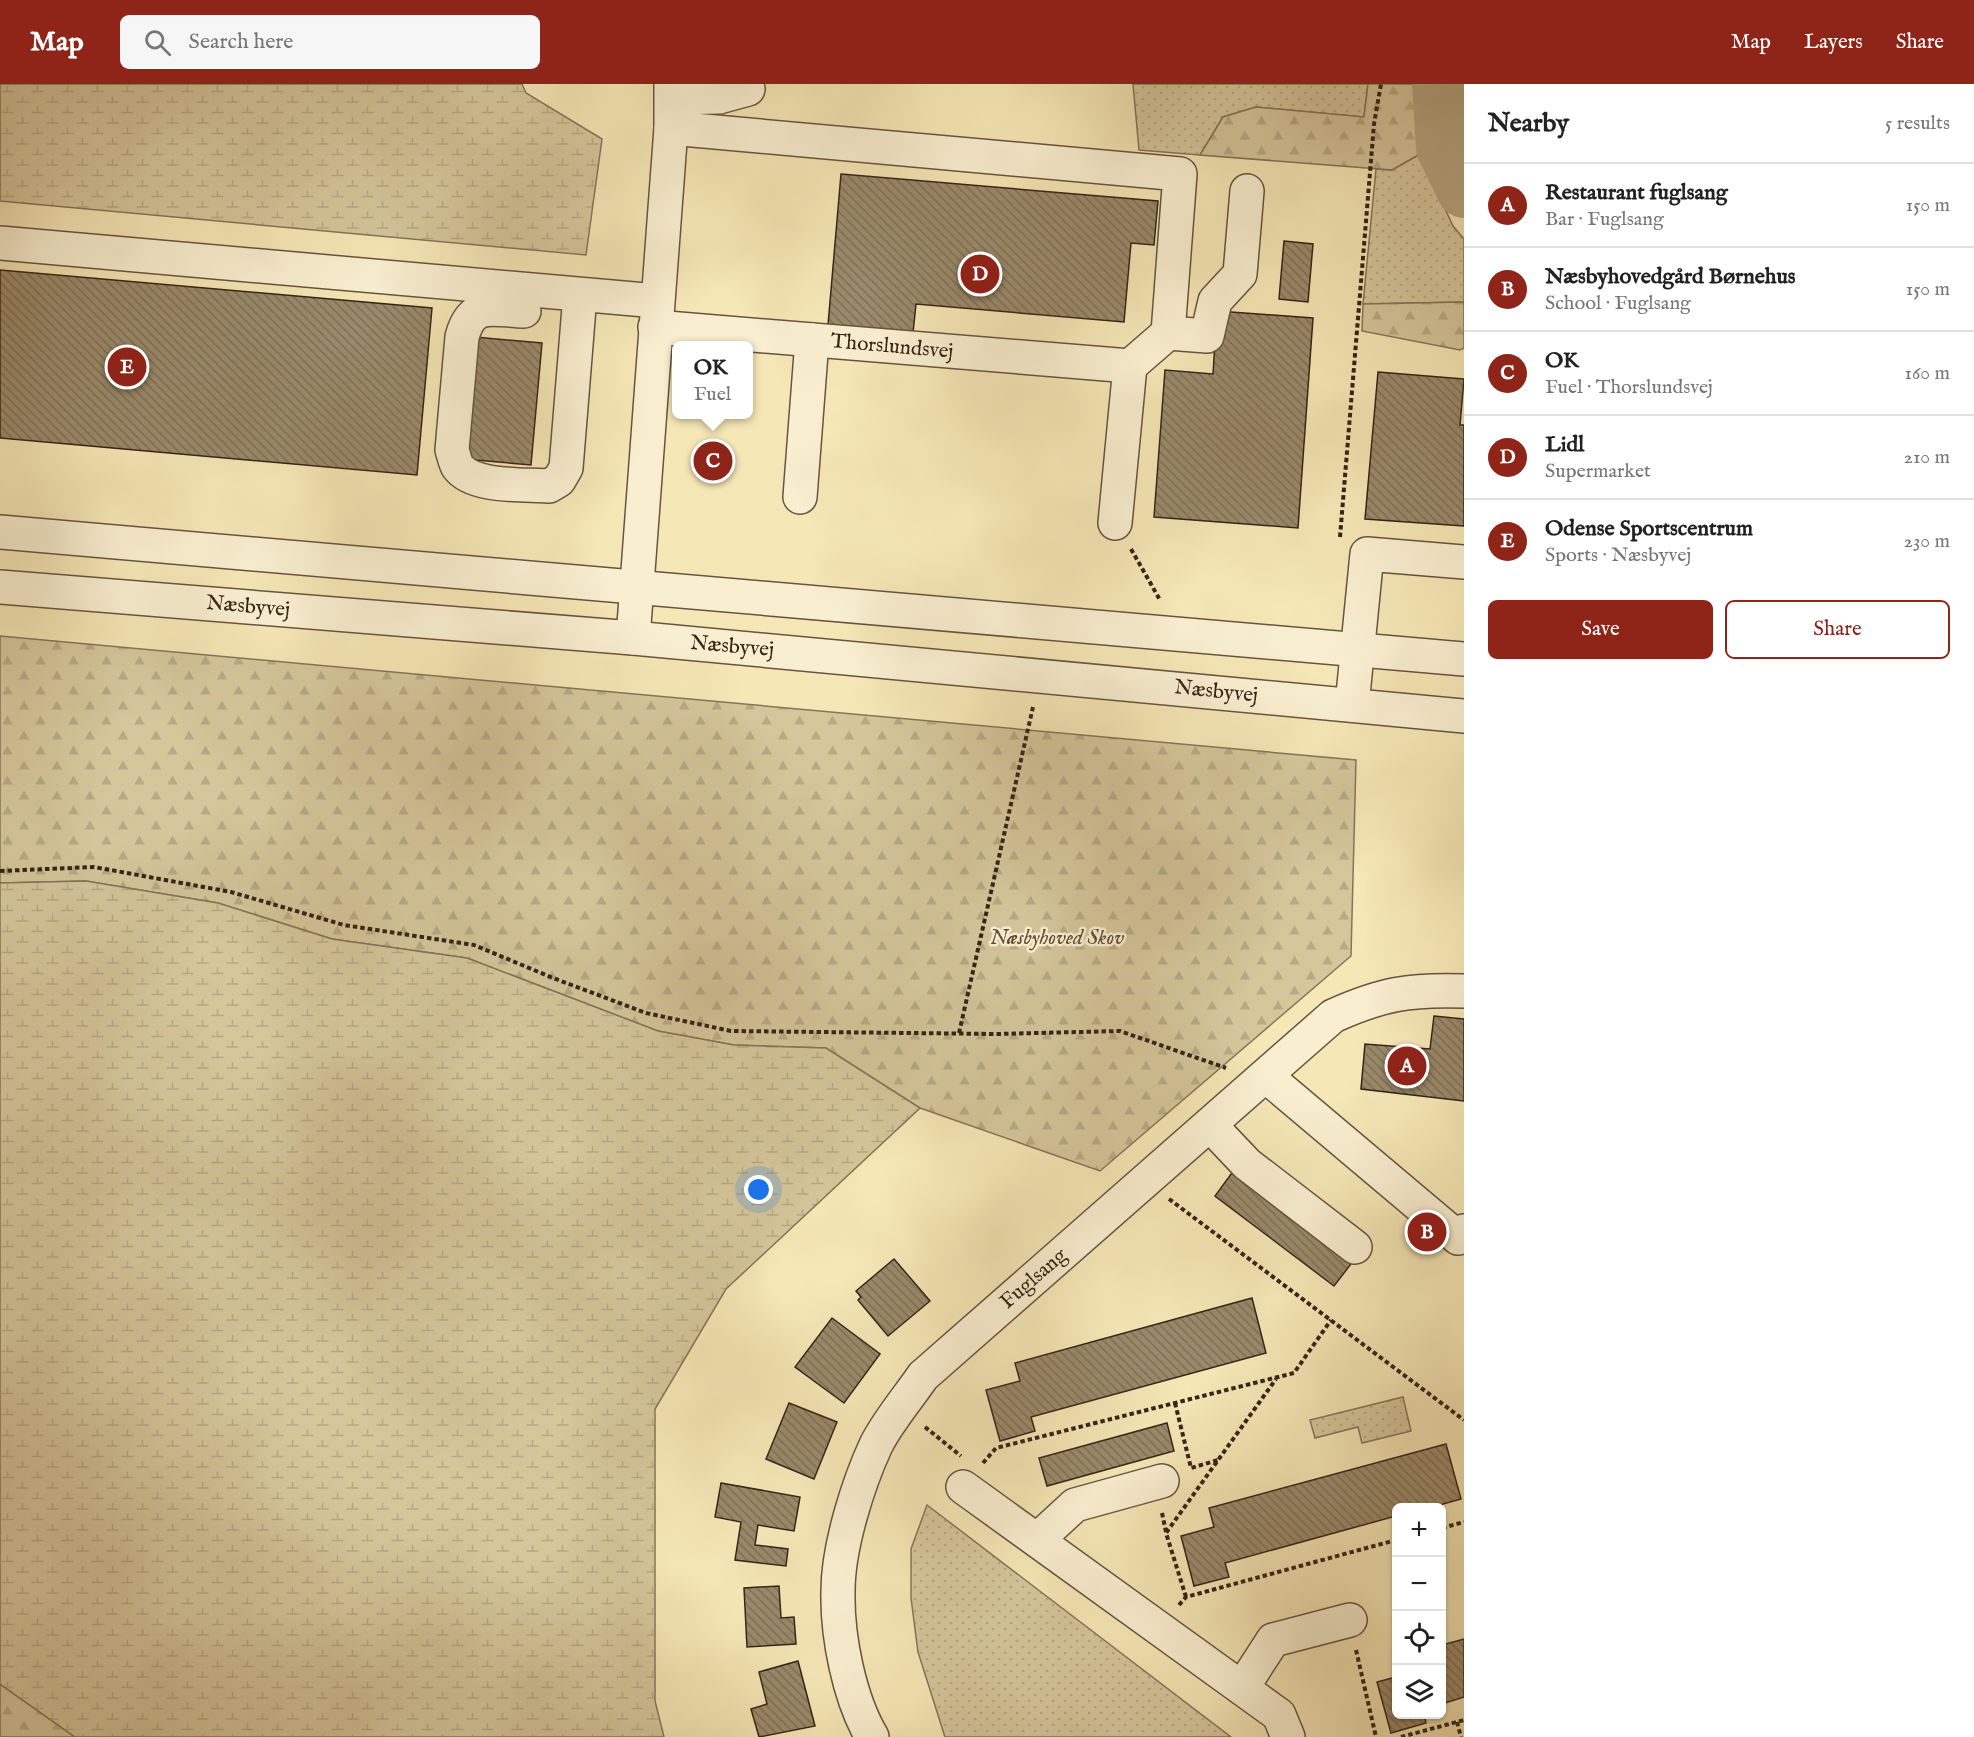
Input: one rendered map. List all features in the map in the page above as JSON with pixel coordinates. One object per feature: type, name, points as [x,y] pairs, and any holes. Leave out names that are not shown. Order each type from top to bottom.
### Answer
[{"type":"street","points":[[671,103],[719,97],[747,86]]},
{"type":"street","points":[[633,638],[671,103]]},
{"type":"street","points":[[671,103],[1180,174],[1168,333],[1130,366],[1115,523]]},
{"type":"street","points":[[1168,333],[1207,336],[1215,301],[1240,274],[1247,191]]},
{"type":"street","points":[[0,243],[579,305]]},
{"type":"street","points":[[579,305],[566,468],[559,480],[549,486],[480,481],[467,476],[457,466],[452,450],[462,337],[472,314],[482,309],[579,305]]},
{"type":"street","name":"Thorslundsvej","points":[[579,305],[656,314],[812,340],[1130,366]]},
{"type":"street","points":[[800,497],[812,340]]},
{"type":"street","points":[[0,532],[637,585],[1464,659]]},
{"type":"street","points":[[1353,705],[1367,554],[1464,562]]},
{"type":"street","name":"Næsbyvej","points":[[0,587],[633,638],[1036,674],[1464,716]]},
{"type":"street","points":[[1430,713],[1464,703]]},
{"type":"street","name":"Fuglsang","points":[[872,1737],[863,1722],[845,1661],[837,1590],[850,1513],[877,1444],[923,1376],[1333,1017],[1367,1000],[1405,991],[1464,991]]},
{"type":"street","points":[[1260,1081],[1458,1238],[1464,1231]]},
{"type":"street","points":[[1210,1125],[1247,1164],[1355,1247]]},
{"type":"street","points":[[971,1478],[1037,1540],[1279,1715],[1288,1737]]},
{"type":"street","points":[[1037,1540],[1075,1505],[1162,1481]]},
{"type":"street","points":[[1242,1688],[1273,1640],[1350,1620]]},
{"type":"path","points":[[1348,434],[1374,124],[1380,84]]},
{"type":"path","points":[[1115,523],[1180,634]]},
{"type":"path","points":[[959,1033],[1033,713],[1036,674]]},
{"type":"path","points":[[0,871],[94,867],[231,892],[344,925],[474,945],[552,978],[646,1013],[731,1031],[959,1033],[1120,1031],[1220,1064],[1260,1081]]},
{"type":"path","points":[[1190,1215],[1464,1420]]},
{"type":"path","points":[[901,1408],[971,1478],[996,1448],[1293,1373],[1331,1320]]},
{"type":"path","points":[[1186,1597],[1166,1533],[1276,1378]]},
{"type":"path","points":[[1175,1403],[1191,1468],[1218,1460]]},
{"type":"path","points":[[1446,1527],[1464,1521]]},
{"type":"path","points":[[1158,1628],[1186,1597],[1392,1541]]},
{"type":"path","points":[[1350,1620],[1376,1737]]},
{"type":"path","points":[[1401,1737],[1464,1720]]},
{"type":"path","points":[[1457,1722],[1461,1737]]},
{"type":"green space","points":[[0,84],[522,84],[526,93],[602,139],[586,255],[0,201]]},
{"type":"green space","points":[[1133,84],[1368,84],[1364,117],[1256,107],[1223,117],[1200,155],[1139,150]]},
{"type":"green space","points":[[1368,84],[1419,84],[1416,121],[1420,154],[1392,170],[1200,155],[1223,117],[1256,107],[1364,117]]},
{"type":"green space","points":[[1420,154],[1453,226],[1464,239],[1464,302],[1363,304],[1376,169],[1392,170]]},
{"type":"green space","points":[[1464,302],[1464,348],[1460,350],[1362,331],[1363,304]]},
{"type":"green space","name":"Næsbyhoved Skov","points":[[0,636],[1356,760],[1351,956],[1100,1171],[920,1108],[826,1048],[734,1045],[658,1031],[467,958],[332,939],[218,903],[86,881],[0,883]]},
{"type":"green space","points":[[86,881],[218,903],[332,939],[467,958],[658,1031],[734,1045],[826,1048],[920,1108],[726,1289],[655,1409],[655,1701],[664,1737],[75,1737],[0,1684],[0,883]]},
{"type":"green space","points":[[1403,1397],[1411,1431],[1362,1443],[1358,1427],[1315,1438],[1310,1420]]},
{"type":"green space","points":[[927,1505],[1231,1737],[945,1737],[918,1652],[911,1598],[911,1549]]},
{"type":"green space","points":[[0,1684],[75,1737],[0,1737]]},
{"type":"building","points":[[841,174],[1158,201],[1154,245],[1131,243],[1124,322],[916,304],[913,333],[828,325]]},
{"type":"building","points":[[1284,241],[1313,244],[1308,302],[1279,299]]},
{"type":"building","points":[[0,270],[432,308],[417,475],[0,438]]},
{"type":"building","points":[[1217,311],[1313,318],[1298,528],[1154,517],[1165,370],[1213,374]]},
{"type":"building","points":[[475,337],[542,343],[531,465],[464,459]]},
{"type":"building","points":[[1378,372],[1464,379],[1460,425],[1464,425],[1464,526],[1365,519]]},
{"type":"building","points":[[1434,1016],[1464,1019],[1464,1101],[1361,1089],[1365,1044],[1430,1049]]},
{"type":"building","points":[[1234,1170],[1354,1260],[1334,1286],[1215,1196]]},
{"type":"building","points":[[894,1259],[930,1301],[888,1336],[858,1300],[861,1297],[856,1291]]},
{"type":"building","points":[[1252,1298],[1266,1353],[1031,1417],[1035,1431],[1000,1441],[986,1390],[1020,1381],[1015,1363]]},
{"type":"building","points":[[832,1318],[880,1354],[844,1403],[795,1367]]},
{"type":"building","points":[[789,1403],[837,1422],[814,1479],[766,1459]]},
{"type":"building","points":[[1167,1423],[1174,1451],[1047,1486],[1039,1458]]},
{"type":"building","points":[[1446,1444],[1461,1499],[1446,1503],[1392,1503],[1392,1517],[1225,1563],[1229,1577],[1194,1586],[1181,1536],[1214,1527],[1209,1508]]},
{"type":"building","points":[[721,1483],[800,1497],[794,1531],[758,1525],[755,1545],[788,1549],[786,1566],[735,1560],[741,1522],[715,1517]]},
{"type":"building","points":[[779,1586],[781,1618],[794,1617],[796,1644],[747,1647],[744,1588]]},
{"type":"building","points":[[1464,1639],[1464,1697],[1446,1703],[1446,1665],[1446,1644]]},
{"type":"building","points":[[798,1661],[815,1726],[759,1737],[751,1709],[767,1704],[759,1672]]},
{"type":"building","points":[[1392,1678],[1392,1719],[1425,1719],[1426,1723],[1391,1733],[1377,1682]]},
{"type":"waterway","points":[[1439,84],[1443,148],[1464,191]]},
{"type":"place","name":"Lidl","points":[[980,274]]},
{"type":"place","name":"Odense Sportscentrum","points":[[127,367]]},
{"type":"place","name":"OK","points":[[713,461]]},
{"type":"place","name":"Restaurant fuglsang","points":[[1407,1066]]},
{"type":"place","name":"Næsbyhovedgård Børnehus","points":[[1427,1232]]}]
